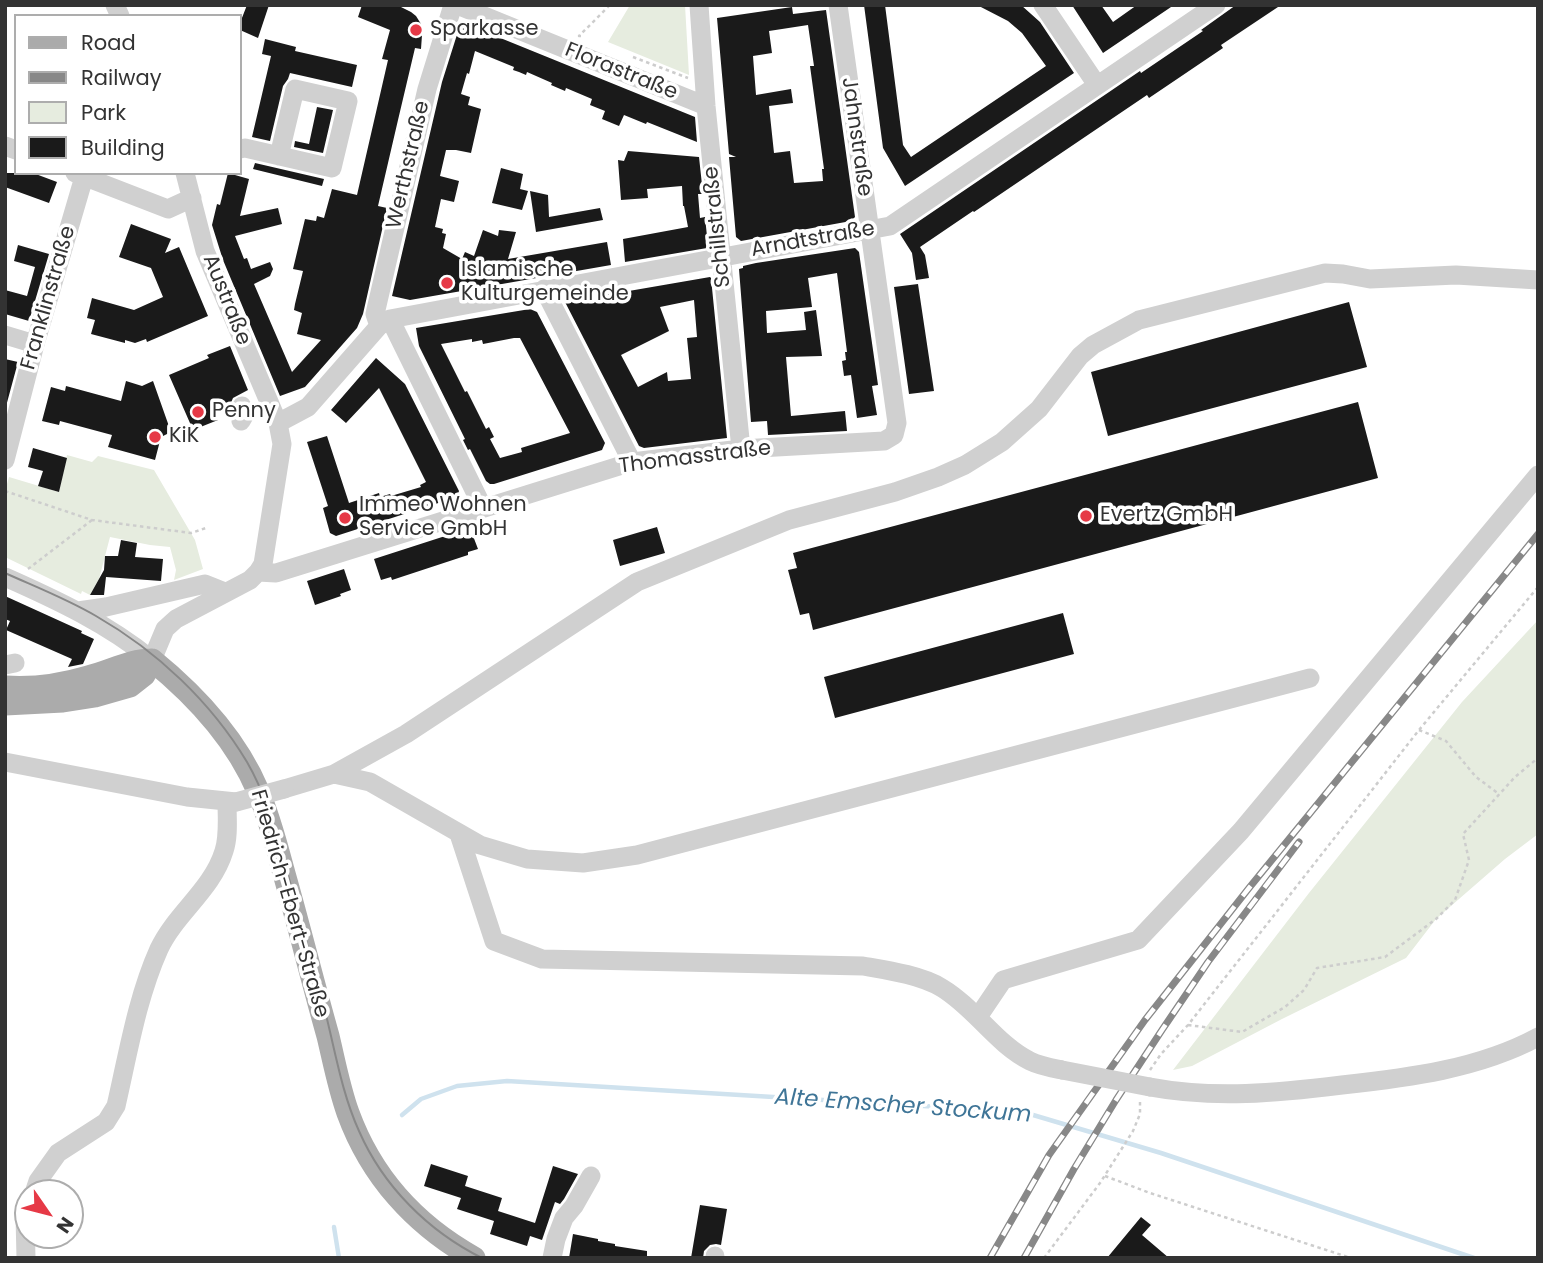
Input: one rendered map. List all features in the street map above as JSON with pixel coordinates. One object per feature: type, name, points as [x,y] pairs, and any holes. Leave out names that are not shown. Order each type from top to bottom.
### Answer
[{"type":"main road","points":[[5,687],[40,687],[63,683],[141,660],[152,660],[144,675],[130,686],[95,696],[63,701],[5,704]]},
{"type":"main road","name":"Friedrich-Ebert-Straße","points":[[152,660],[172,676],[207,712],[235,749],[257,789],[269,819],[344,1101],[359,1141],[391,1191],[429,1229],[461,1255]]},
{"type":"street","name":"Florastraße","points":[[455,5],[706,106]]},
{"type":"street","name":"Werthstraße","points":[[385,323],[375,314],[424,102],[455,5]]},
{"type":"street","name":"Schillstraße","points":[[699,5],[706,106],[741,449]]},
{"type":"street","name":"Jahnstraße","points":[[838,5],[897,423],[894,435]]},
{"type":"street","points":[[1043,5],[1097,85]]},
{"type":"street","name":"Arndtstraße","points":[[385,323],[544,289],[890,226],[1216,5]]},
{"type":"street","points":[[242,149],[332,168],[348,101],[295,89],[279,156]]},
{"type":"street","points":[[80,175],[168,209],[192,198]]},
{"type":"street","name":"Franklinstraße","points":[[5,460],[80,175]]},
{"type":"street","name":"Austraße","points":[[186,175],[205,251],[278,423]]},
{"type":"street","points":[[5,762],[187,797],[231,802],[334,774],[406,734],[638,582],[789,520],[895,492],[965,465],[1002,442],[1039,409],[1080,356],[1093,345],[1139,320],[1325,273],[1370,279],[1456,275],[1538,280]]},
{"type":"street","points":[[544,289],[632,461]]},
{"type":"street","points":[[152,660],[165,629],[176,619],[250,580],[258,572],[265,554],[282,444],[278,423],[308,407],[385,323],[483,508]]},
{"type":"street","points":[[5,335],[35,344]]},
{"type":"street","name":"Thomasstraße","points":[[258,572],[276,573],[632,461],[741,449],[884,441],[894,435]]},
{"type":"street","points":[[978,1017],[1003,980],[1138,940],[1241,831],[1538,475]]},
{"type":"street","name":"Friedrich-Ebert-Straße","points":[[13,581],[78,611],[113,631],[152,660]]},
{"type":"street","points":[[78,611],[205,584],[225,592]]},
{"type":"street","points":[[334,774],[370,782],[480,845],[527,859],[583,863],[637,855],[1310,678]]},
{"type":"street","points":[[39,1179],[58,1153],[106,1122],[116,1106],[147,980],[160,947],[206,886],[219,863],[225,849],[231,802]]},
{"type":"street","points":[[459,834],[494,941],[542,959],[863,966],[899,972],[939,985],[963,1002],[1014,1050],[1032,1062],[1146,1087],[1179,1093],[1218,1094],[1288,1092],[1380,1081],[1456,1067],[1501,1053],[1538,1037]]},
{"type":"street","points":[[552,1258],[564,1217],[591,1176]]},
{"type":"path","points":[[592,41],[579,36],[610,5]]},
{"type":"path","points":[[629,55],[691,79]]},
{"type":"path","points":[[5,491],[92,520],[191,533],[206,528]]},
{"type":"path","points":[[13,581],[92,520]]},
{"type":"path","points":[[1044,1258],[1133,1131],[1146,1087],[1145,1076],[1161,1054],[1188,1025],[1419,730],[1538,587]]},
{"type":"path","points":[[1419,730],[1446,741],[1476,777],[1499,794]]},
{"type":"path","points":[[1188,1025],[1242,1032],[1285,1007],[1304,990],[1317,968],[1385,957],[1436,919],[1455,900],[1469,860],[1463,834],[1515,777],[1538,758]]},
{"type":"path","points":[[1104,1176],[1350,1258]]},
{"type":"green space","points":[[630,5],[685,5],[689,75],[608,42]]},
{"type":"green space","points":[[67,455],[92,462],[98,456],[154,470],[195,540],[203,569],[174,580],[176,570],[170,547],[110,537],[99,579],[90,595],[82,591],[81,594],[5,557],[5,491],[9,477],[59,492]]},
{"type":"green space","points":[[1538,620],[1538,834],[1436,919],[1406,958],[1192,1066],[1173,1070],[1309,893],[1462,702]]},
{"type":"building","points":[[247,5],[269,5],[258,38],[242,31],[242,18]]},
{"type":"building","points":[[362,5],[397,5],[411,12],[421,24],[421,49],[415,48],[378,206],[387,208],[363,314],[357,328],[305,387],[280,396],[223,260],[212,225],[228,175],[249,179],[240,216],[278,208],[282,224],[235,236],[251,269],[270,262],[273,269],[270,276],[254,284],[292,372],[321,340],[297,334],[302,313],[294,310],[303,271],[293,269],[305,219],[316,221],[317,216],[324,218],[332,189],[357,195],[388,60],[382,59],[390,30],[358,17]]},
{"type":"building","points":[[864,5],[885,5],[903,145],[911,157],[1046,66],[1022,33],[1008,21],[977,5],[1021,5],[1040,22],[1074,73],[905,186],[883,148]]},
{"type":"building","points":[[1072,5],[1101,5],[1113,22],[1137,5],[1174,5],[1103,53]]},
{"type":"building","points":[[1236,5],[1281,5],[1149,98],[1147,95],[920,247],[925,255],[929,278],[916,280],[912,253],[900,234],[1203,31],[1201,30]]},
{"type":"building","points":[[792,7],[793,14],[826,10],[855,217],[851,221],[741,241],[736,237],[729,157],[736,157],[729,154],[717,18]],"holes":[[[808,25],[814,66],[810,66],[824,169],[823,181],[794,183],[790,151],[774,153],[769,106],[793,103],[791,89],[756,95],[753,56],[772,53],[769,31]]]},
{"type":"building","points":[[461,22],[695,117],[697,142],[624,115],[619,126],[602,119],[605,111],[590,105],[592,99],[566,88],[565,91],[527,72],[526,75],[513,70],[514,67],[475,51],[461,94],[470,97],[468,105],[481,109],[471,153],[446,150],[440,176],[459,181],[454,202],[441,199],[435,227],[443,229],[442,233],[446,234],[443,248],[462,259],[465,252],[474,256],[483,230],[498,236],[499,230],[516,232],[508,259],[607,242],[611,265],[410,300],[392,296],[442,82]]},
{"type":"building","points":[[265,39],[296,47],[295,51],[357,65],[352,87],[290,73],[283,86],[270,141],[252,137],[271,56],[262,54]]},
{"type":"building","points":[[317,107],[333,110],[323,153],[294,147],[295,141],[309,144]]},
{"type":"building","points":[[628,151],[699,157],[703,194],[698,194],[700,218],[705,217],[707,248],[625,262],[623,239],[688,227],[682,186],[647,189],[648,198],[621,200],[618,160],[624,161]]},
{"type":"building","points":[[255,163],[324,179],[322,186],[253,169]]},
{"type":"building","points":[[501,168],[523,174],[520,189],[528,191],[522,210],[492,203]]},
{"type":"building","points":[[5,173],[38,175],[57,182],[49,203],[5,187]]},
{"type":"building","points":[[530,191],[548,195],[549,217],[600,208],[603,220],[536,232]]},
{"type":"building","points":[[131,224],[171,239],[165,253],[179,247],[208,316],[147,342],[146,339],[135,343],[125,340],[125,343],[91,334],[95,320],[87,318],[92,298],[134,310],[163,297],[151,268],[119,257]]},
{"type":"building","points":[[18,245],[49,254],[29,321],[5,314],[5,290],[27,296],[35,267],[14,261]]},
{"type":"building","points":[[855,248],[859,252],[878,385],[872,386],[877,415],[857,418],[851,375],[844,376],[842,361],[846,360],[847,352],[837,273],[808,278],[812,307],[766,311],[767,333],[806,330],[804,312],[816,310],[822,356],[786,357],[791,416],[845,411],[847,431],[768,435],[767,421],[751,422],[739,269],[756,263]]},
{"type":"building","points":[[710,277],[727,438],[644,448],[639,446],[565,302]],"holes":[[[694,300],[697,337],[687,338],[691,379],[668,381],[667,372],[638,387],[621,355],[669,331],[660,307]]]},
{"type":"building","points":[[918,284],[934,391],[909,394],[894,287]]},
{"type":"building","points":[[1349,302],[1367,367],[1108,436],[1091,372]]},
{"type":"building","points":[[530,309],[537,312],[605,443],[602,450],[490,484],[463,440],[465,439],[419,346],[416,328]],"holes":[[[520,338],[570,433],[521,448],[522,452],[500,458],[490,439],[494,437],[489,427],[486,429],[441,344],[472,339],[472,342],[482,340],[483,344]]]},
{"type":"building","points":[[230,346],[248,390],[233,398],[230,405],[214,412],[218,420],[193,430],[169,375]]},
{"type":"building","points":[[376,358],[405,384],[459,491],[457,497],[336,536],[330,533],[323,508],[328,506],[307,442],[327,436],[349,503],[379,493],[380,497],[391,496],[421,487],[420,485],[426,482],[379,388],[346,423],[331,410]]},
{"type":"building","points":[[5,359],[18,362],[5,410]]},
{"type":"building","points":[[126,381],[142,386],[153,381],[171,432],[161,437],[155,460],[108,447],[112,435],[60,421],[59,425],[42,421],[51,387],[65,391],[66,386],[121,401]]},
{"type":"building","name":"Evertz GmbH","points":[[1358,402],[1378,478],[813,630],[809,613],[800,615],[788,570],[797,568],[793,553]]},
{"type":"building","points":[[33,448],[67,458],[59,492],[38,486],[43,471],[28,467]]},
{"type":"building","points":[[657,527],[665,553],[620,566],[613,540]]},
{"type":"building","points":[[470,528],[478,549],[468,552],[468,555],[392,580],[391,577],[381,580],[374,559]]},
{"type":"building","points":[[121,540],[137,543],[135,557],[163,559],[161,581],[106,577],[104,595],[90,595],[104,570],[105,556],[118,556]]},
{"type":"building","points":[[344,569],[351,590],[315,605],[307,581]]},
{"type":"building","points":[[5,596],[94,639],[83,664],[68,667],[72,659],[6,630],[10,621],[5,619]]},
{"type":"building","points":[[1063,613],[1074,654],[835,718],[824,677]]},
{"type":"building","points":[[431,1164],[468,1176],[465,1186],[502,1198],[498,1211],[535,1223],[553,1166],[578,1174],[560,1204],[555,1202],[542,1240],[530,1236],[527,1246],[490,1234],[494,1221],[457,1209],[461,1198],[424,1186]]},
{"type":"building","points":[[700,1205],[727,1209],[721,1245],[710,1245],[704,1251],[703,1258],[691,1258]]},
{"type":"building","points":[[1141,1217],[1151,1225],[1142,1235],[1169,1258],[1107,1258]]},
{"type":"building","points":[[573,1234],[615,1246],[647,1251],[647,1258],[569,1258]]},
{"type":"waterway","name":"Alte Emscher Stockum","points":[[402,1115],[421,1099],[457,1086],[507,1081],[1023,1112],[1161,1153],[1474,1258]]},
{"type":"waterway","name":"Alte Emscher Stockum","points":[[334,1227],[339,1258]]},
{"type":"tram line","points":[[5,573],[85,610],[140,645],[181,680],[233,740],[253,774],[273,822],[344,1090],[359,1131],[381,1170],[409,1205],[443,1234],[482,1258]]},
{"type":"railway","points":[[990,1258],[1049,1155],[1145,1020],[1249,888],[1538,534]]},
{"type":"railway","points":[[1024,1258],[1074,1169],[1162,1030],[1208,962],[1299,842]]},
{"type":"place","name":"Sparkasse","points":[[416,30]]},
{"type":"place","name":"Islamische Kulturgemeinde","points":[[447,283]]},
{"type":"place","name":"Penny","points":[[198,412]]},
{"type":"place","name":"KiK","points":[[155,437]]},
{"type":"place","name":"Evertz GmbH","points":[[1086,516]]},
{"type":"place","name":"Immeo Wohnen Service GmbH","points":[[345,518]]}]
